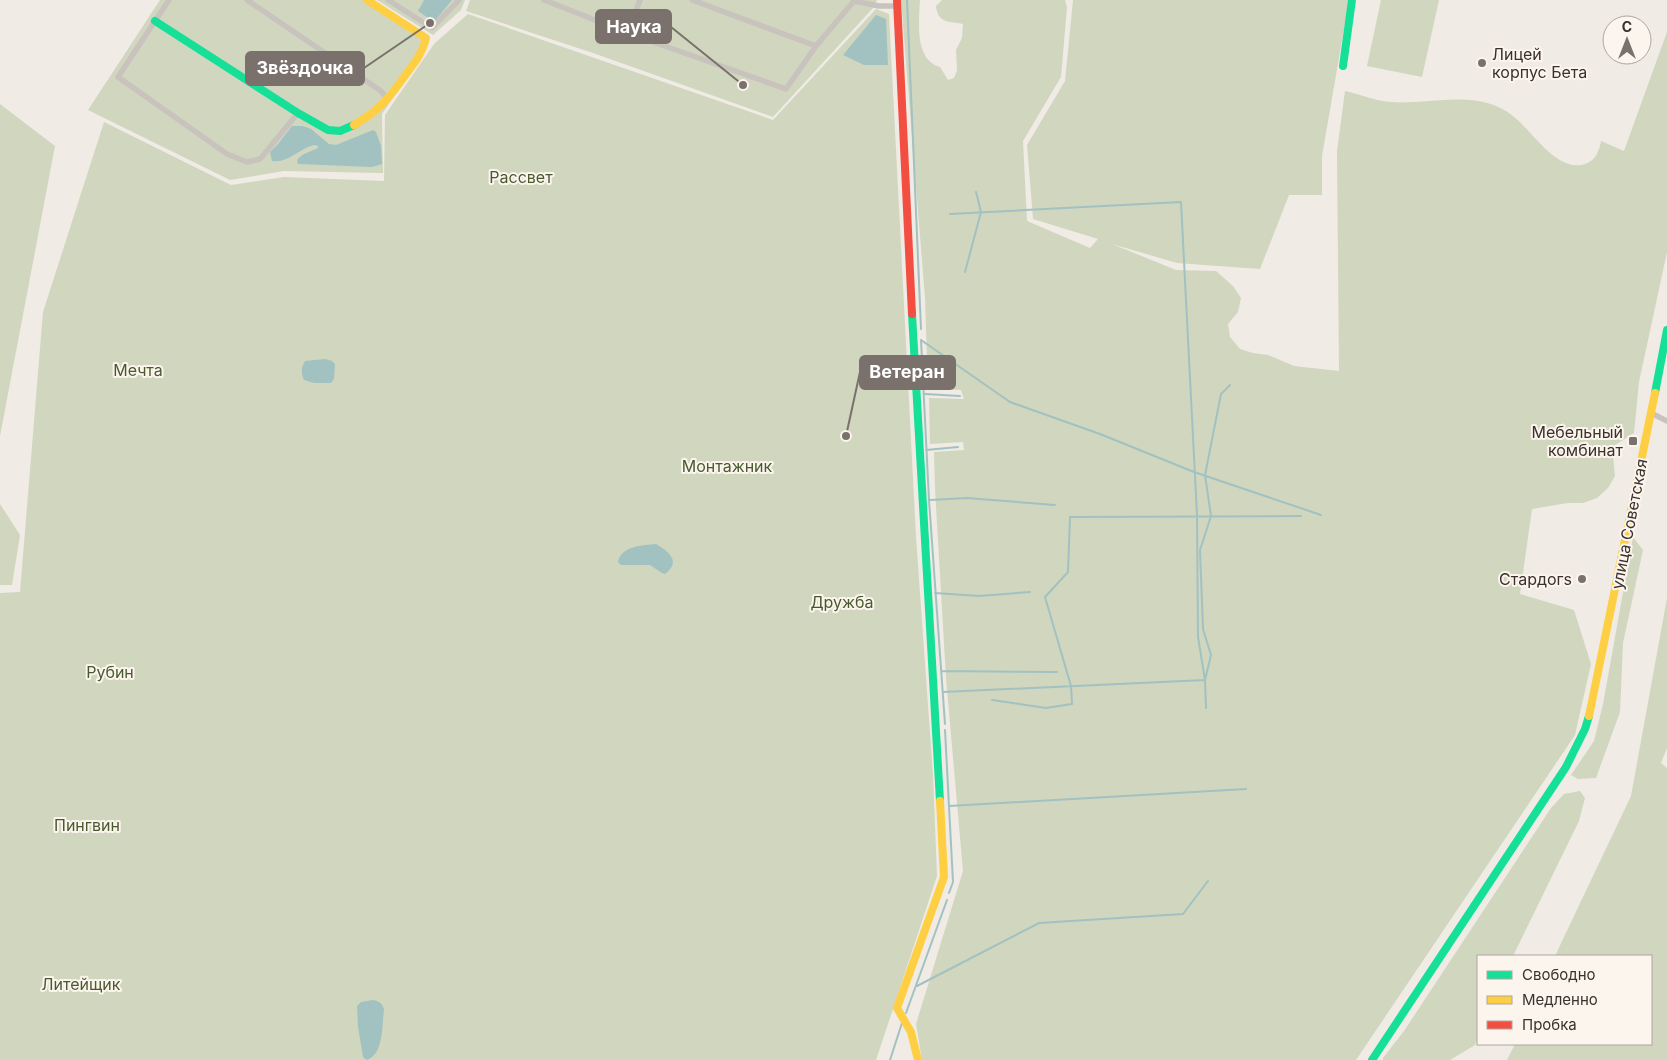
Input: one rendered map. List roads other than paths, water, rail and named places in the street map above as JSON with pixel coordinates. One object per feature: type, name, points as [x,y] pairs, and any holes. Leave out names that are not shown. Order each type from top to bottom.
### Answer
[{"type":"street","points":[[169,0],[118,77],[227,154],[247,162],[260,158],[298,113]]},
{"type":"street","points":[[247,0],[381,91],[388,100]]},
{"type":"street","points":[[155,21],[298,113],[328,130],[340,131],[368,117],[388,100],[423,51],[426,38],[367,0]]},
{"type":"street","points":[[388,0],[432,28],[459,0]]},
{"type":"street","points":[[544,0],[628,33],[786,89],[816,46],[853,0],[879,6],[897,3],[911,301],[944,877],[897,1008],[898,1015],[908,1025],[913,1035],[918,1060]]},
{"type":"street","points":[[628,33],[640,0]]},
{"type":"street","points":[[692,0],[816,46]]},
{"type":"street","points":[[1343,66],[1352,0]]},
{"type":"street","name":"улица Советская","points":[[1372,1060],[1566,767],[1585,729],[1596,688],[1667,330]]},
{"type":"street","points":[[1650,413],[1667,420]]},
{"type":"water","points":[[424,0],[452,0],[434,22],[418,11]]},
{"type":"water","points":[[876,15],[886,19],[888,65],[864,65],[843,55]]},
{"type":"water","points":[[292,126],[303,126],[311,129],[329,144],[336,145],[373,130],[376,132],[381,146],[382,164],[372,167],[298,164],[297,160],[302,155],[318,148],[318,146],[314,145],[283,160],[272,161],[270,152]]},
{"type":"water","points":[[325,359],[335,364],[334,379],[331,383],[314,383],[304,380],[302,371],[305,361]]},
{"type":"water","points":[[656,544],[669,553],[673,561],[670,569],[665,574],[650,565],[621,565],[618,562],[623,553],[633,547]]},
{"type":"water","points":[[373,1000],[380,1003],[384,1009],[382,1030],[377,1052],[367,1060],[363,1057],[357,1006],[361,1002]]},
{"type":"waterway","points":[[907,0],[921,329]]},
{"type":"waterway","points":[[965,272],[981,212],[976,192]]},
{"type":"waterway","points":[[950,214],[1181,202],[1197,515],[1198,637],[1205,680],[1206,708]]},
{"type":"waterway","points":[[921,340],[1010,402],[1100,434],[1194,472],[1321,515]]},
{"type":"waterway","points":[[921,340],[929,500],[945,724]]},
{"type":"waterway","points":[[943,692],[1205,680],[1211,655],[1203,629],[1200,550],[1211,516],[1205,475],[1221,394],[1230,385]]},
{"type":"waterway","points":[[925,394],[960,396]]},
{"type":"waterway","points":[[926,450],[958,447]]},
{"type":"waterway","points":[[930,500],[967,498],[1055,505]]},
{"type":"waterway","points":[[992,700],[1046,708],[1072,704],[1071,686],[1045,597],[1068,572],[1070,517],[1301,516]]},
{"type":"waterway","points":[[935,593],[979,596],[1030,592]]},
{"type":"waterway","points":[[942,671],[1057,672]]},
{"type":"waterway","points":[[945,730],[953,882],[949,893]]},
{"type":"waterway","points":[[949,806],[1246,789]]},
{"type":"waterway","points":[[917,986],[1039,923],[1183,914],[1208,881]]},
{"type":"waterway","points":[[906,1013],[947,900]]},
{"type":"waterway","points":[[890,1060],[902,1023]]},
{"type":"place","name":"Звёздочка","points":[[430,23]]},
{"type":"place","name":"Лицей корпус Бета","points":[[1482,63]]},
{"type":"place","name":"Наука","points":[[743,85]]},
{"type":"place","name":"Ветеран","points":[[846,436]]},
{"type":"place","name":"Мебельный комбинат","points":[[1633,441]]},
{"type":"place","name":"Стардогs","points":[[1582,579]]},
{"type":"park label","name":"Рассвет","points":[[521,177]]},
{"type":"park label","name":"Мечта","points":[[138,370]]},
{"type":"park label","name":"Монтажник","points":[[727,466]]},
{"type":"park label","name":"Дружба","points":[[842,602]]},
{"type":"park label","name":"Рубин","points":[[110,672]]},
{"type":"park label","name":"Пингвин","points":[[87,825]]},
{"type":"park label","name":"Литейщик","points":[[81,984]]}]
